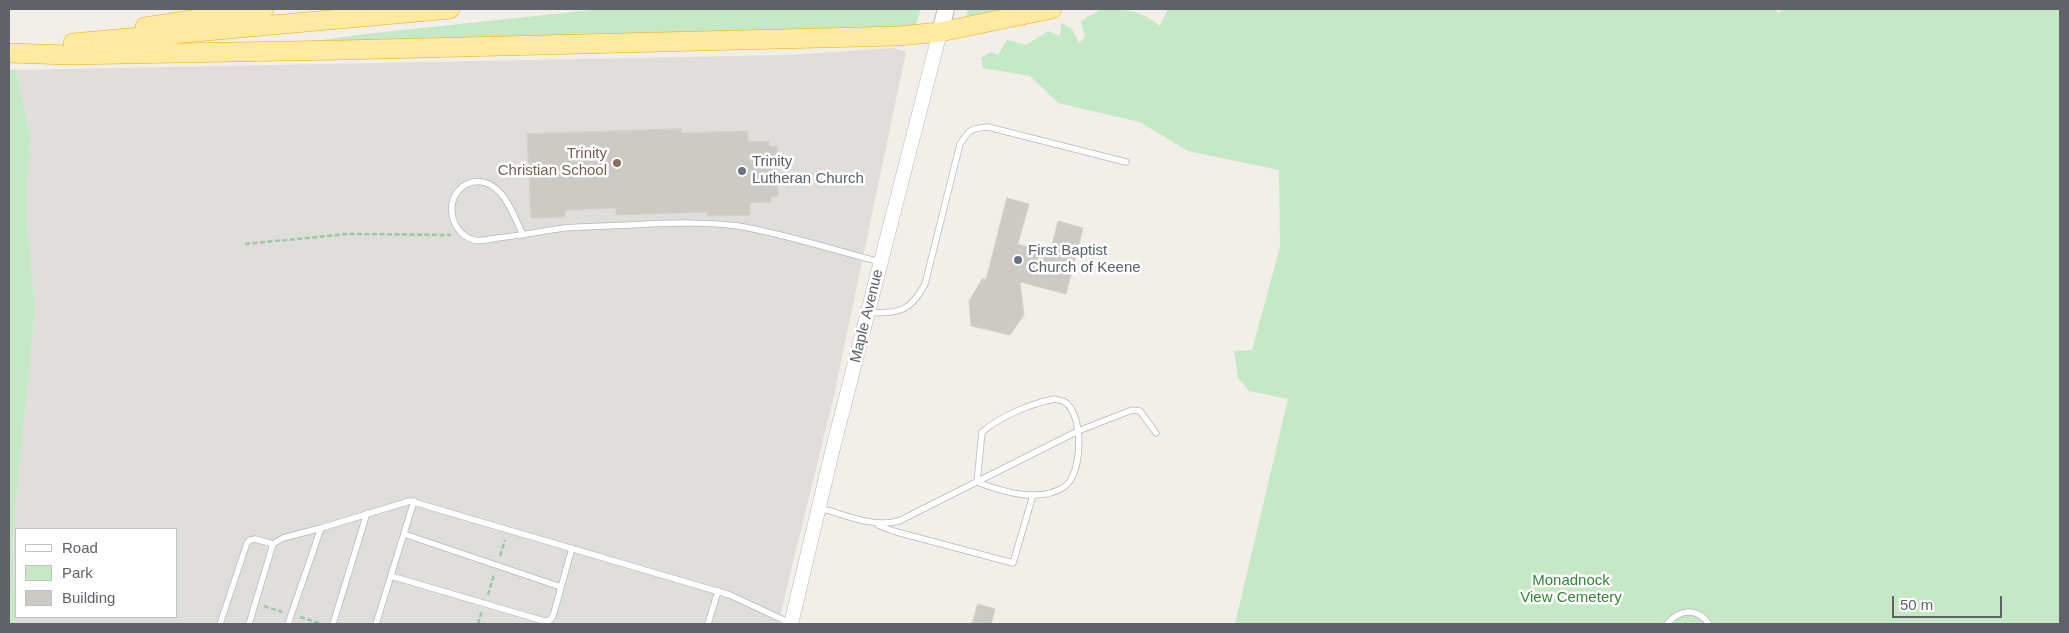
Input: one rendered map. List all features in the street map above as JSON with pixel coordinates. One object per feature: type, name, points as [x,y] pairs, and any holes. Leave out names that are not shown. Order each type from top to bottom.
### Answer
[{"type":"highway","points":[[9,52],[60,44],[169,22],[264,9]]},
{"type":"highway","points":[[60,44],[450,9]]},
{"type":"highway","points":[[9,52],[68,55],[793,40],[900,36],[940,32],[1052,9]]},
{"type":"main road","name":"Maple Avenue","points":[[940,32],[946,9]]},
{"type":"street","name":"Maple Avenue","points":[[791,624],[833,448],[940,32]]},
{"type":"lane","points":[[867,313],[896,312],[906,308],[917,299],[924,284],[960,144],[968,132],[976,128],[988,127],[1126,162]]},
{"type":"lane","points":[[523,235],[499,191],[489,183],[467,184],[461,188],[453,199],[452,219],[458,230],[478,241],[523,235],[563,228],[699,223],[728,225],[798,240],[880,262]]},
{"type":"lane","points":[[1054,399],[1064,402],[1072,410],[1078,431],[1078,457],[1072,480],[1064,487],[1050,493],[1033,495],[999,490],[978,482],[982,432],[997,422],[1026,408],[1054,399]]},
{"type":"lane","points":[[876,524],[889,524],[900,521],[1078,431],[1132,410],[1140,411],[1156,433]]},
{"type":"lane","points":[[820,508],[876,524],[893,531],[1013,563],[1033,495]]},
{"type":"lane","points":[[249,624],[273,544],[283,538],[321,528],[407,500],[718,591],[791,624]]},
{"type":"lane","points":[[376,624],[414,502]]},
{"type":"lane","points":[[333,624],[367,513]]},
{"type":"lane","points":[[288,624],[321,528]]},
{"type":"lane","points":[[404,534],[561,586]]},
{"type":"lane","points":[[220,624],[247,543],[255,539],[273,544]]},
{"type":"lane","points":[[391,576],[544,621],[550,620],[553,616],[572,548]]},
{"type":"lane","points":[[708,624],[718,591]]},
{"type":"lane","points":[[1667,624],[1679,614],[1693,611],[1706,619],[1709,624]]},
{"type":"path","points":[[245,244],[348,234],[463,234]]},
{"type":"path","points":[[500,557],[506,536]]},
{"type":"path","points":[[487,596],[494,574]]},
{"type":"path","points":[[261,605],[286,613]]},
{"type":"path","points":[[478,624],[483,610]]},
{"type":"path","points":[[300,617],[322,624]]},
{"type":"shaded area","points":[[894,48],[906,52],[834,395],[778,624],[16,624],[16,618],[178,618],[178,528],[15,528],[15,604],[12,543],[35,309],[26,212],[30,137],[16,70],[786,55]]},
{"type":"green space","points":[[601,9],[921,9],[915,28],[300,43],[366,34]]},
{"type":"green space","points":[[968,9],[1008,9],[966,17]]},
{"type":"green space","name":"Monadnock View Cemetery","points":[[1102,9],[1119,9],[1140,14],[1160,26],[1168,9],[1776,9],[1778,14],[1782,9],[2060,9],[2060,624],[1235,624],[1288,399],[1249,391],[1238,378],[1234,351],[1252,350],[1280,247],[1279,170],[1188,151],[1140,122],[1058,103],[1030,76],[983,68],[981,58],[991,52],[998,55],[1007,40],[1026,45],[1048,31],[1060,36],[1061,23],[1072,29],[1079,43],[1085,37],[1081,21]]},
{"type":"green space","points":[[9,70],[16,70],[30,137],[26,212],[35,309],[12,543],[16,624],[9,624]]},
{"type":"building","name":"Trinity Christian School","points":[[681,129],[681,133],[748,131],[748,142],[769,141],[769,146],[777,146],[778,196],[771,197],[771,202],[750,203],[750,215],[707,216],[708,212],[616,215],[616,208],[565,210],[565,217],[531,218],[527,134]]},
{"type":"building","points":[[1007,198],[1029,204],[1018,244],[1050,253],[1058,221],[1083,228],[1066,294],[1020,282],[1024,315],[1010,335],[971,326],[969,301],[982,279],[986,279]]},
{"type":"building","points":[[978,604],[995,609],[991,624],[972,624]]},
{"type":"place","name":"Trinity Christian School","points":[[617,163]]},
{"type":"place","name":"Trinity Lutheran Church","points":[[742,171]]},
{"type":"place","name":"First Baptist Church of Keene","points":[[1018,260]]}]
